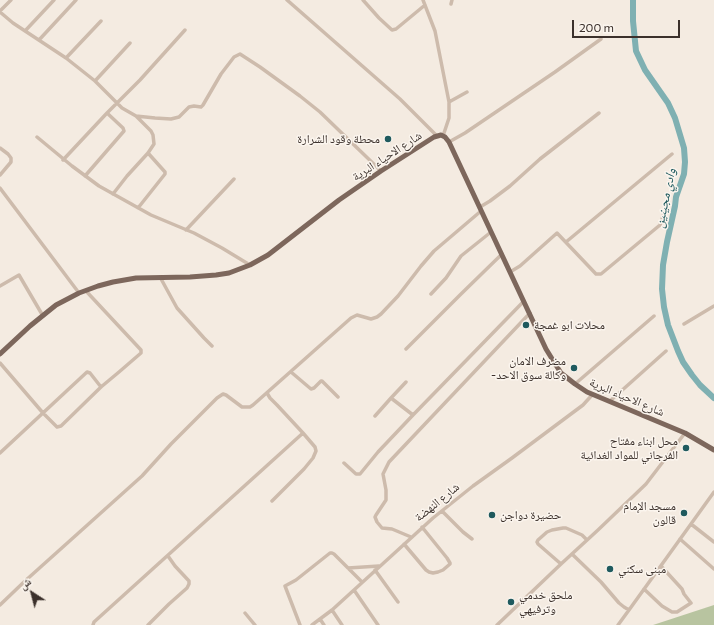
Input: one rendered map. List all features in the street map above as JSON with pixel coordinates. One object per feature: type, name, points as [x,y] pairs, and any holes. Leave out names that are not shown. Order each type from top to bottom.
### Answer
[{"type":"main road","name":"شارع الاحياء البرية","points":[[0,353],[56,305],[86,291],[113,282],[128,279],[216,275],[229,273],[250,265],[268,255],[339,200],[381,170],[434,137],[443,136],[449,142],[546,349],[561,373],[575,384],[593,394],[685,433],[714,450]]},
{"type":"street","points":[[11,0],[0,12],[13,23],[66,58],[95,82],[122,108],[136,116],[149,128],[153,135],[154,144],[113,194]]},
{"type":"street","points":[[25,31],[54,0]]},
{"type":"street","points":[[39,40],[76,0]]},
{"type":"street","points":[[287,0],[395,94],[437,136]]},
{"type":"street","points":[[363,0],[392,30],[396,29],[425,5]]},
{"type":"street","points":[[423,0],[435,32],[449,102],[449,118],[443,136]]},
{"type":"street","points":[[66,58],[101,21]]},
{"type":"street","points":[[63,160],[158,61],[185,30]]},
{"type":"street","points":[[449,142],[465,133],[601,39]]},
{"type":"street","points":[[95,82],[130,43]]},
{"type":"street","points":[[136,116],[171,119],[179,117],[189,107],[201,107],[221,74],[234,57],[240,54],[260,67],[320,112],[381,170]]},
{"type":"street","points":[[449,102],[467,92]]},
{"type":"street","points":[[85,176],[124,131],[124,128],[107,113]]},
{"type":"street","points":[[0,605],[142,476],[171,444],[220,396],[223,394],[229,396],[242,406],[250,408],[351,318],[357,315],[371,319],[381,314],[398,296],[434,251],[540,159],[599,113]]},
{"type":"street","points":[[37,137],[63,160],[99,186],[151,215],[222,248],[250,265]]},
{"type":"street","points":[[0,148],[8,154],[11,162],[0,175]]},
{"type":"street","points":[[138,208],[165,174],[165,172],[148,152]]},
{"type":"street","points":[[566,242],[672,154]]},
{"type":"street","points":[[186,230],[234,179]]},
{"type":"street","points":[[0,188],[79,294]]},
{"type":"street","points":[[510,272],[520,266],[558,233],[596,274],[599,274],[604,272],[658,227],[664,213]]},
{"type":"street","points":[[431,294],[446,278],[461,256],[491,232]]},
{"type":"street","points":[[406,350],[466,288],[502,254]]},
{"type":"street","points":[[0,286],[19,275],[43,316]]},
{"type":"street","points":[[160,277],[177,308],[212,346]]},
{"type":"street","points":[[0,363],[43,413],[57,427],[59,427],[142,351],[86,291]]},
{"type":"street","points":[[344,463],[356,474],[360,474],[378,452],[413,415],[524,302]]},
{"type":"street","points":[[684,324],[714,306]]},
{"type":"street","points":[[411,537],[392,529],[382,528],[375,517],[386,500],[383,474],[389,462],[530,313]]},
{"type":"street","points":[[575,384],[654,316]]},
{"type":"street","points":[[610,401],[666,351]]},
{"type":"street","points":[[0,453],[87,372],[90,373],[101,387]]},
{"type":"street","points":[[291,372],[310,389],[314,388],[322,381],[338,397]]},
{"type":"street","points":[[375,416],[406,382]]},
{"type":"street","points":[[267,393],[316,448],[316,454],[304,469],[272,501]]},
{"type":"street","name":"شارع النهضة","points":[[312,625],[332,610],[422,527],[473,486],[583,405],[593,394]]},
{"type":"street","points":[[391,398],[413,415]]},
{"type":"street","points":[[92,625],[302,433]]},
{"type":"street","points":[[497,625],[646,484],[685,433]]},
{"type":"street","points":[[618,625],[714,492]]},
{"type":"street","points":[[442,511],[472,539]]},
{"type":"street","points":[[691,524],[714,542]]},
{"type":"street","points":[[404,544],[429,572],[438,572],[450,564],[448,558],[422,527]]},
{"type":"street","points":[[561,564],[537,542],[546,532],[563,528],[577,533],[587,540]]},
{"type":"street","points":[[680,539],[714,569]]},
{"type":"street","points":[[300,625],[285,586],[296,580],[330,553],[334,554],[362,582]]},
{"type":"street","points":[[572,554],[581,561],[624,608],[629,610]]},
{"type":"street","points":[[148,625],[190,584],[187,578],[175,566],[168,556]]},
{"type":"street","points":[[348,568],[379,566]]},
{"type":"street","points":[[644,589],[662,606],[672,612],[677,612],[691,603],[684,594],[682,588],[661,566]]},
{"type":"street","points":[[375,570],[398,602]]},
{"type":"street","points":[[354,590],[378,625]]},
{"type":"street","points":[[332,610],[342,625]]},
{"type":"street","points":[[245,613],[255,625]]},
{"type":"street","points":[[320,619],[324,625]]},
{"type":"green space","points":[[714,605],[714,625],[653,625]]},
{"type":"waterway","name":"وادي مجينين","points":[[633,0],[633,21],[636,51],[645,70],[668,103],[675,118],[684,148],[684,174],[676,197],[663,265],[662,289],[664,307],[668,325],[683,362],[700,385],[714,398]]},
{"type":"place","name":"محطة وقود الشرارة","points":[[388,139]]},
{"type":"place","name":"محلات ابو غمجة","points":[[526,325]]},
{"type":"place","name":"مضرف الامان -وكالة سوق الاحد","points":[[574,368]]},
{"type":"place","name":"محل ابناء مفتاح الفرجاني للمواد الغدائية","points":[[686,448]]},
{"type":"place","name":"مسجد الإمام قالون","points":[[684,513]]},
{"type":"place","name":"حضيرة دواجن","points":[[492,515]]},
{"type":"place","name":"مبنى سكني","points":[[610,569]]},
{"type":"place","name":"ملحق خدمي وترفيهي","points":[[511,602]]}]
